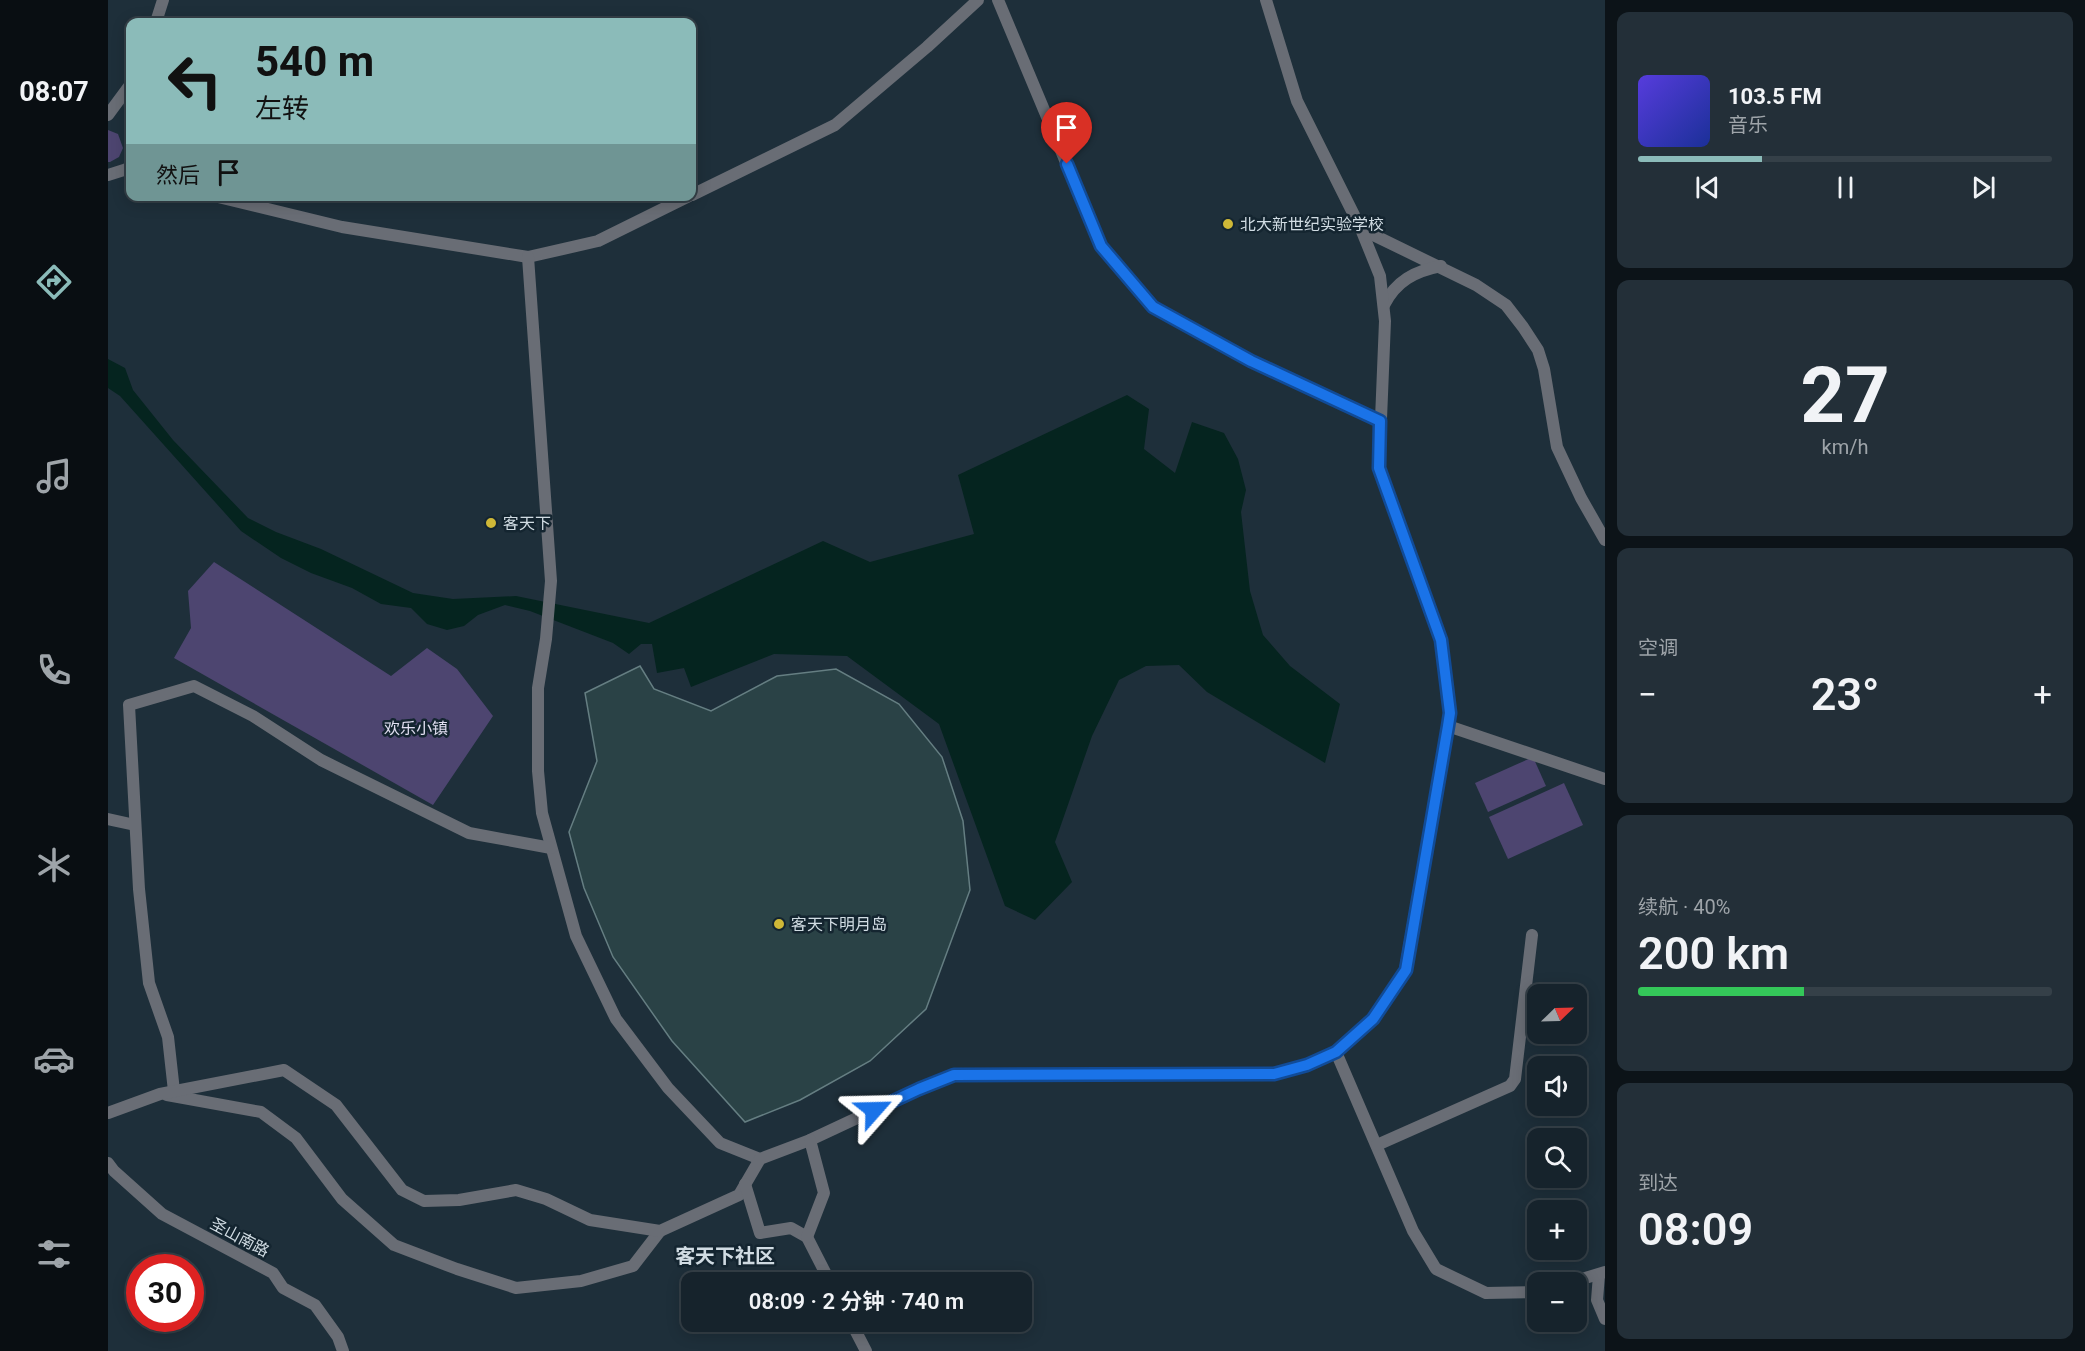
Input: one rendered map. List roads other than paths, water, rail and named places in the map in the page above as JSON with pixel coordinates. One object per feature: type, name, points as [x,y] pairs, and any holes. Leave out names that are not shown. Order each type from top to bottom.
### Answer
[{"type":"street","points":[[157,18],[163,0]]},
{"type":"street","points":[[696,193],[835,124],[927,47],[978,0]]},
{"type":"street","points":[[998,0],[1101,246],[1153,307],[1251,361],[1380,421]]},
{"type":"street","points":[[160,1094],[261,1112],[296,1138],[342,1199],[394,1245],[516,1288],[580,1281],[633,1266],[660,1231],[739,1195],[760,1159],[810,1140],[954,1075],[1274,1074],[1307,1065],[1336,1052],[1373,1019],[1406,970],[1450,713],[1441,640],[1379,468],[1385,321],[1380,276],[1361,229],[1297,101],[1266,0]]},
{"type":"street","points":[[108,114],[126,92]]},
{"type":"street","points":[[108,174],[126,169]]},
{"type":"street","points":[[235,201],[342,227],[528,257],[598,241],[680,201]]},
{"type":"street","points":[[1361,229],[1441,266],[1506,305],[1538,350],[1544,369],[1557,447],[1581,498],[1605,540]]},
{"type":"street","points":[[528,257],[551,581],[546,639],[538,688],[537,771],[542,813],[576,936],[616,1019],[668,1088],[720,1143],[760,1159]]},
{"type":"street","points":[[1384,305],[1391,292],[1405,280],[1423,270],[1441,266]]},
{"type":"street","points":[[174,1091],[168,1037],[149,983],[139,889],[129,705],[194,686],[253,716],[321,760],[469,833],[552,848]]},
{"type":"street","points":[[1448,726],[1605,778]]},
{"type":"street","points":[[108,819],[135,825]]},
{"type":"street","points":[[1377,1145],[1510,1086],[1515,1079],[1532,935]]},
{"type":"street","points":[[1336,1052],[1413,1231],[1436,1269],[1486,1293],[1527,1292]]},
{"type":"street","points":[[108,1113],[160,1094],[284,1070],[336,1105],[402,1190],[424,1201],[459,1200],[516,1190],[546,1199],[590,1220],[660,1231]]},
{"type":"street","points":[[807,1237],[824,1193],[810,1140]]},
{"type":"street","name":"圣山南路","points":[[108,1163],[114,1172],[162,1214],[273,1274],[283,1288],[315,1305],[338,1337],[343,1351]]},
{"type":"street","points":[[745,1184],[760,1233],[791,1228],[807,1237],[826,1272]]},
{"type":"street","points":[[1587,1278],[1602,1274],[1597,1300],[1605,1319]]},
{"type":"street","points":[[856,1332],[866,1351]]},
{"type":"place","name":"北大新世纪实验学校","points":[[1228,224]]},
{"type":"place","name":"客天下","points":[[491,523]]},
{"type":"place","name":"客天下明月岛","points":[[779,924]]},
{"type":"district","name":"客天下社区","points":[[725,1256]]},
{"type":"park label","name":"欢乐小镇","points":[[416,728]]}]
